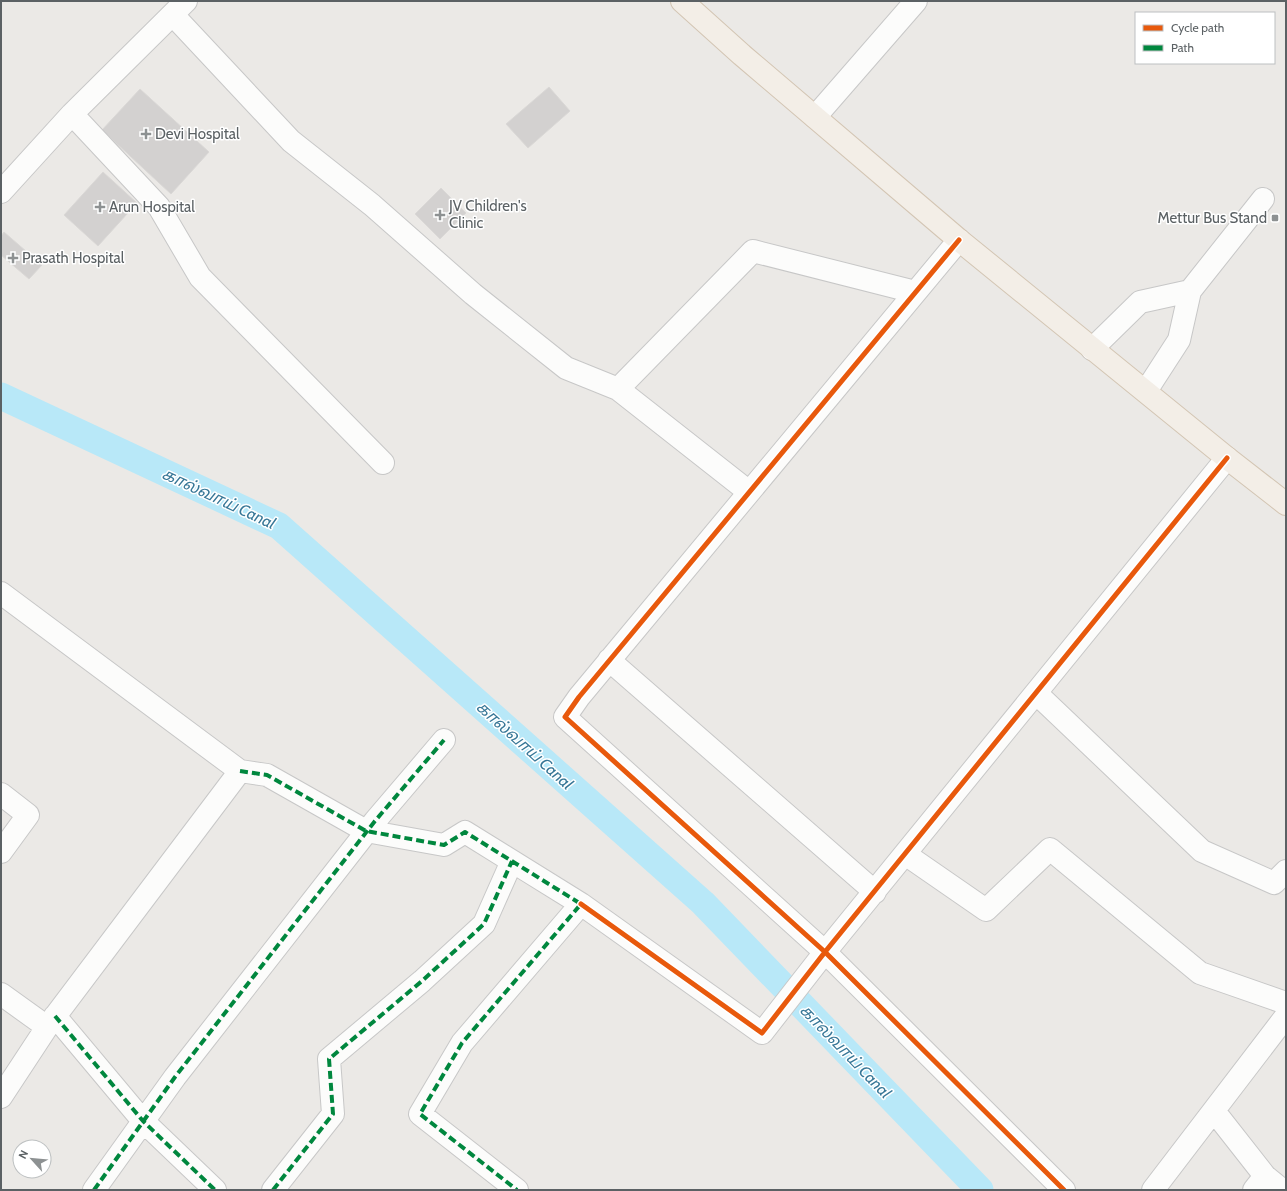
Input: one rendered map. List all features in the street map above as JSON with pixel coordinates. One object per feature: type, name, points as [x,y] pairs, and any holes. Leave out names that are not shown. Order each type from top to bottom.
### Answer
[{"type":"main road","points":[[682,1],[742,55],[959,240],[1227,458],[1286,504]]},
{"type":"street","points":[[815,117],[916,1]]},
{"type":"street","points":[[1,192],[72,114],[179,8],[291,141],[372,205],[473,294],[566,368],[618,389],[749,492]]},
{"type":"street","points":[[72,114],[159,207],[200,277],[383,463]]},
{"type":"street","points":[[1146,391],[1179,340],[1190,290],[1262,199]]},
{"type":"street","points":[[959,240],[579,697],[565,717],[821,958],[1064,1190]]},
{"type":"street","points":[[618,389],[753,251],[915,292]]},
{"type":"street","points":[[1092,348],[1140,302],[1190,290]]},
{"type":"street","points":[[1,593],[240,771],[267,775],[366,831],[444,845],[465,832],[581,904],[762,1033],[905,854],[1227,458]]},
{"type":"street","points":[[610,660],[875,892]]},
{"type":"street","points":[[1036,693],[1202,851],[1274,883],[1286,871]]},
{"type":"street","points":[[94,1190],[175,1077],[366,831],[444,740]]},
{"type":"street","points":[[1,1097],[51,1021],[240,771]]},
{"type":"street","points":[[1,794],[28,815],[1,852]]},
{"type":"street","points":[[905,854],[986,910],[1050,849],[1200,973],[1286,1003]]},
{"type":"street","points":[[273,1190],[333,1114],[329,1060],[422,981],[484,924],[512,861]]},
{"type":"street","points":[[517,1190],[420,1114],[462,1043],[581,904]]},
{"type":"street","points":[[1,994],[51,1021],[143,1121],[215,1190]]},
{"type":"street","points":[[1153,1190],[1286,1016]]},
{"type":"street","points":[[1214,1111],[1259,1183],[1282,1190]]},
{"type":"building","points":[[549,87],[570,111],[528,148],[506,124]]},
{"type":"building","points":[[140,89],[209,152],[171,194],[102,130]]},
{"type":"building","points":[[103,172],[137,203],[98,246],[64,215]]},
{"type":"building","points":[[441,188],[466,213],[440,239],[415,214]]},
{"type":"building","points":[[4,232],[42,265],[29,279],[1,255],[1,236]]},
{"type":"waterway","name":"கால்வாய் Canal","points":[[1,396],[279,526],[703,903],[980,1190]]},
{"type":"marked path","points":[[94,1190],[175,1077],[375,821],[444,740]]},
{"type":"marked path","points":[[240,771],[267,775],[366,831],[444,845],[465,832],[581,904],[462,1043],[420,1114],[517,1190]]},
{"type":"marked path","points":[[273,1190],[333,1114],[329,1059],[422,981],[484,924],[512,861]]},
{"type":"marked path","points":[[55,1016],[143,1121],[215,1190]]},
{"type":"cycle path","points":[[959,240],[579,697],[565,717],[825,952],[1064,1190]]},
{"type":"cycle path","points":[[581,904],[762,1033],[825,952],[1227,458]]},
{"type":"place","name":"Devi Hospital","points":[[146,134]]},
{"type":"place","name":"Arun Hospital","points":[[100,207]]},
{"type":"place","name":"JV Children's Clinic","points":[[440,215]]},
{"type":"place","name":"Mettur Bus Stand","points":[[1275,218]]},
{"type":"place","name":"Prasath Hospital","points":[[13,258]]}]
